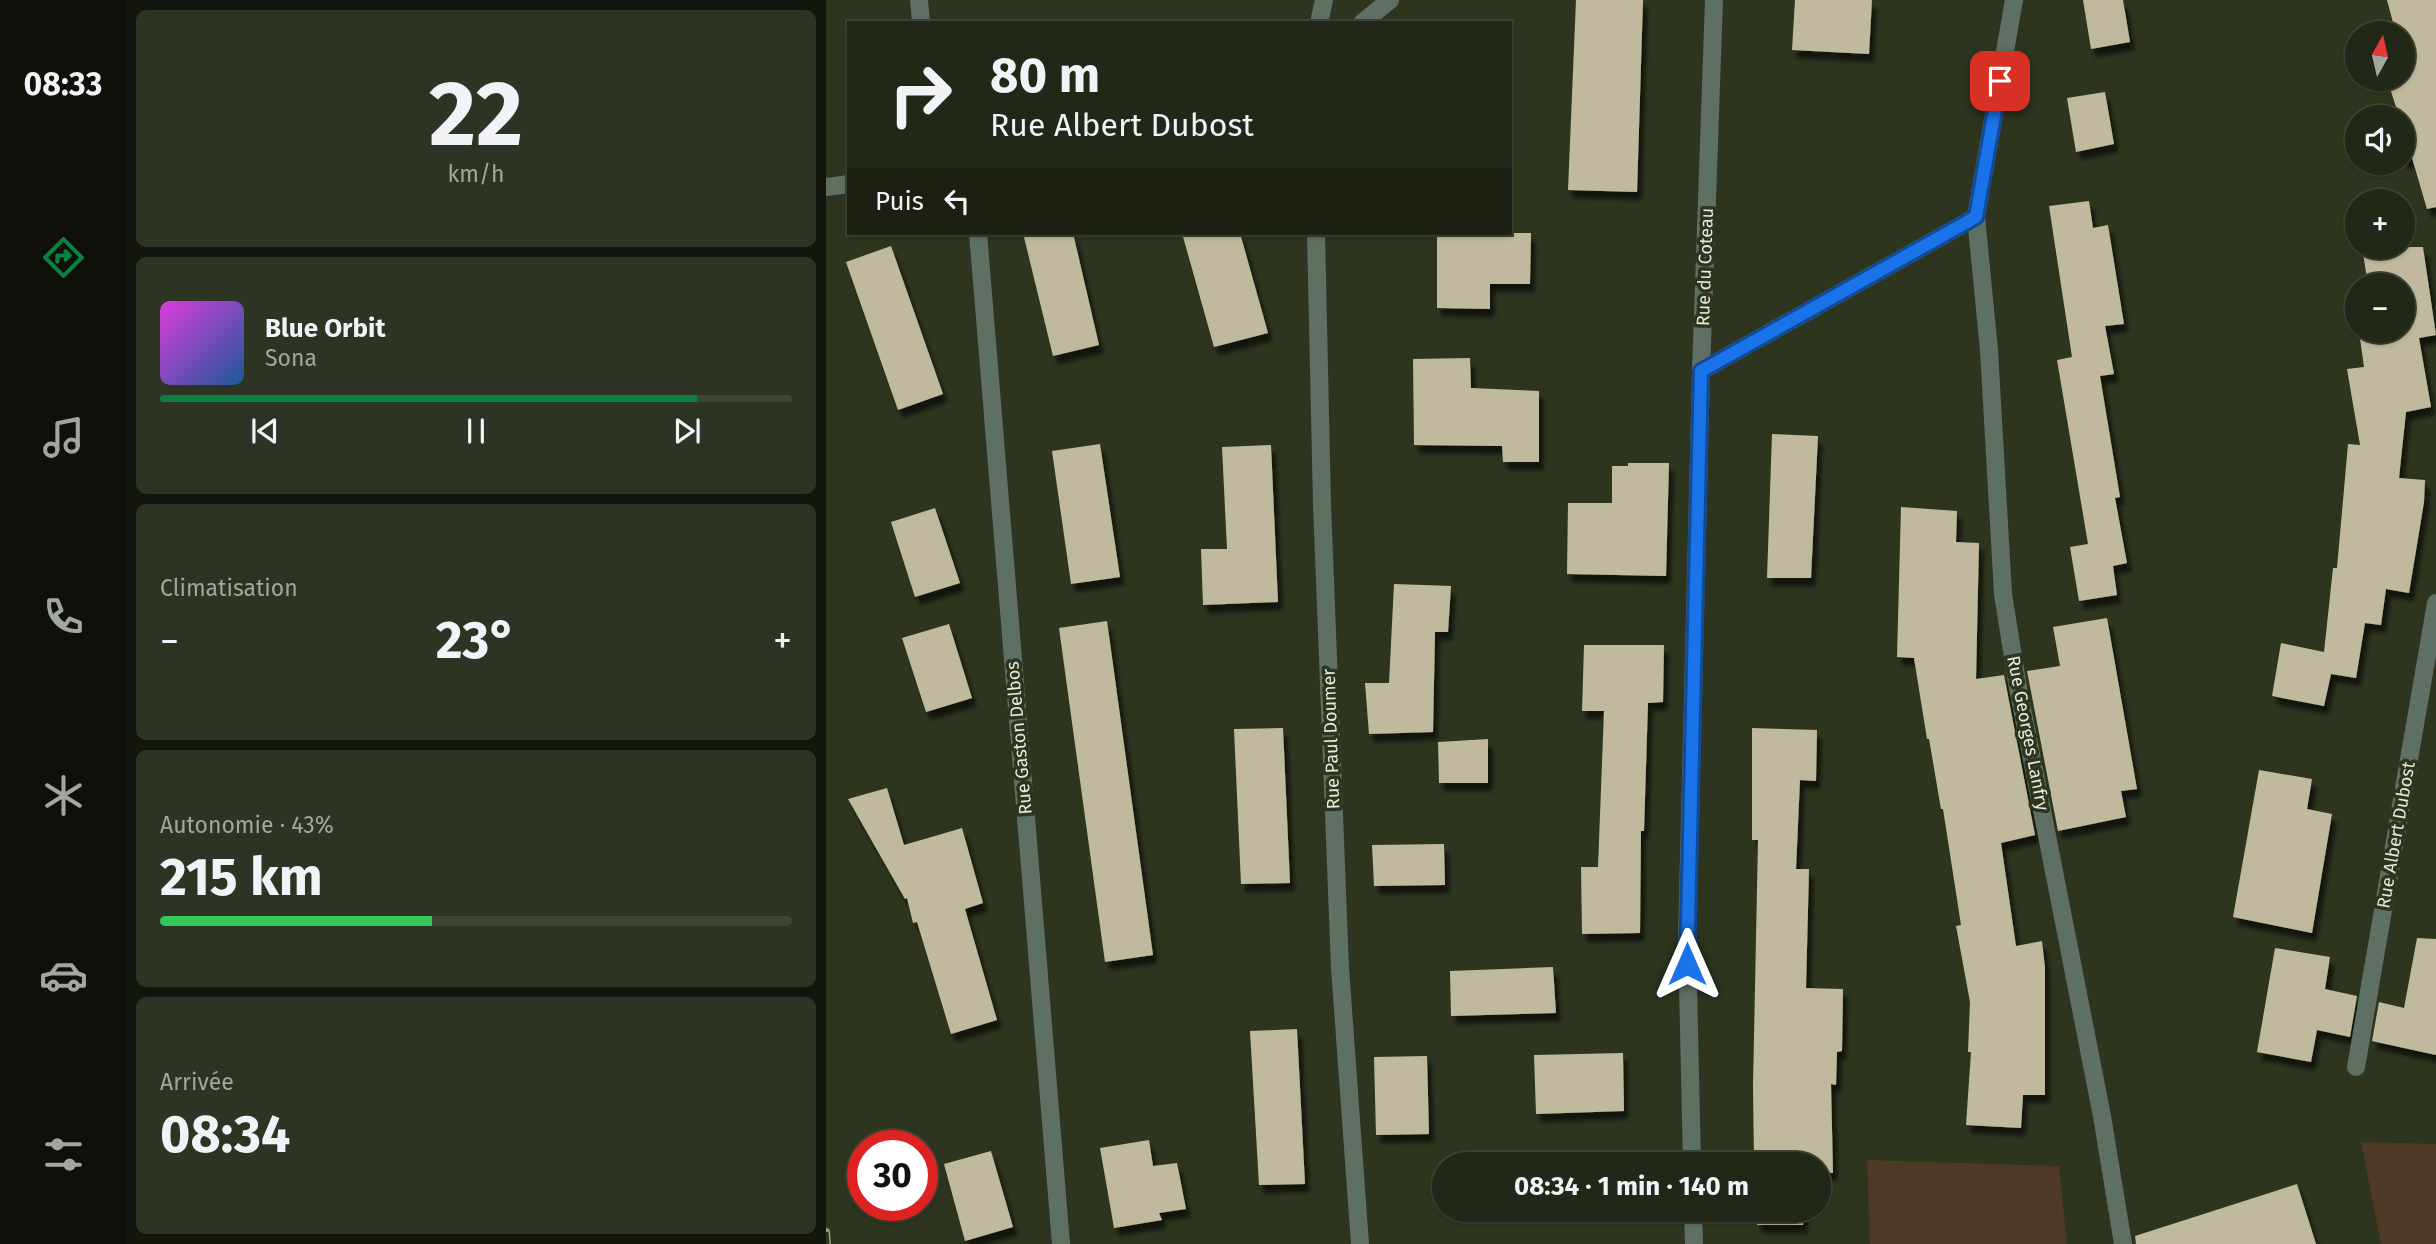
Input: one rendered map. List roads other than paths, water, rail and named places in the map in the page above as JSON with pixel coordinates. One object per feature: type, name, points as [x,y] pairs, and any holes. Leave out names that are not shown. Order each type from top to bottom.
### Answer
[{"type":"street","points":[[919,0],[921,21]]},
{"type":"street","points":[[1319,21],[1324,0]]},
{"type":"street","points":[[1364,21],[1390,0]]},
{"type":"street","name":"Rue du Coteau","points":[[1692,1152],[1687,939],[1701,371],[1714,0]]},
{"type":"street","points":[[1701,371],[1976,217],[2014,0]]},
{"type":"street","points":[[826,187],[847,184]]},
{"type":"street","name":"Rue Georges Lanfry","points":[[1976,217],[1989,350],[2003,594],[2018,688],[2102,1116],[2123,1244]]},
{"type":"street","name":"Rue Gaston Delbos","points":[[978,235],[1061,1244]]},
{"type":"street","name":"Rue Paul Doumer","points":[[1316,235],[1322,504],[1340,968],[1360,1244]]},
{"type":"street","name":"Rue Albert Dubost","points":[[2356,1067],[2436,603]]},
{"type":"street","points":[[1693,1222],[1693,1244]]},
{"type":"railway","points":[[826,1232],[827,1244]]}]
